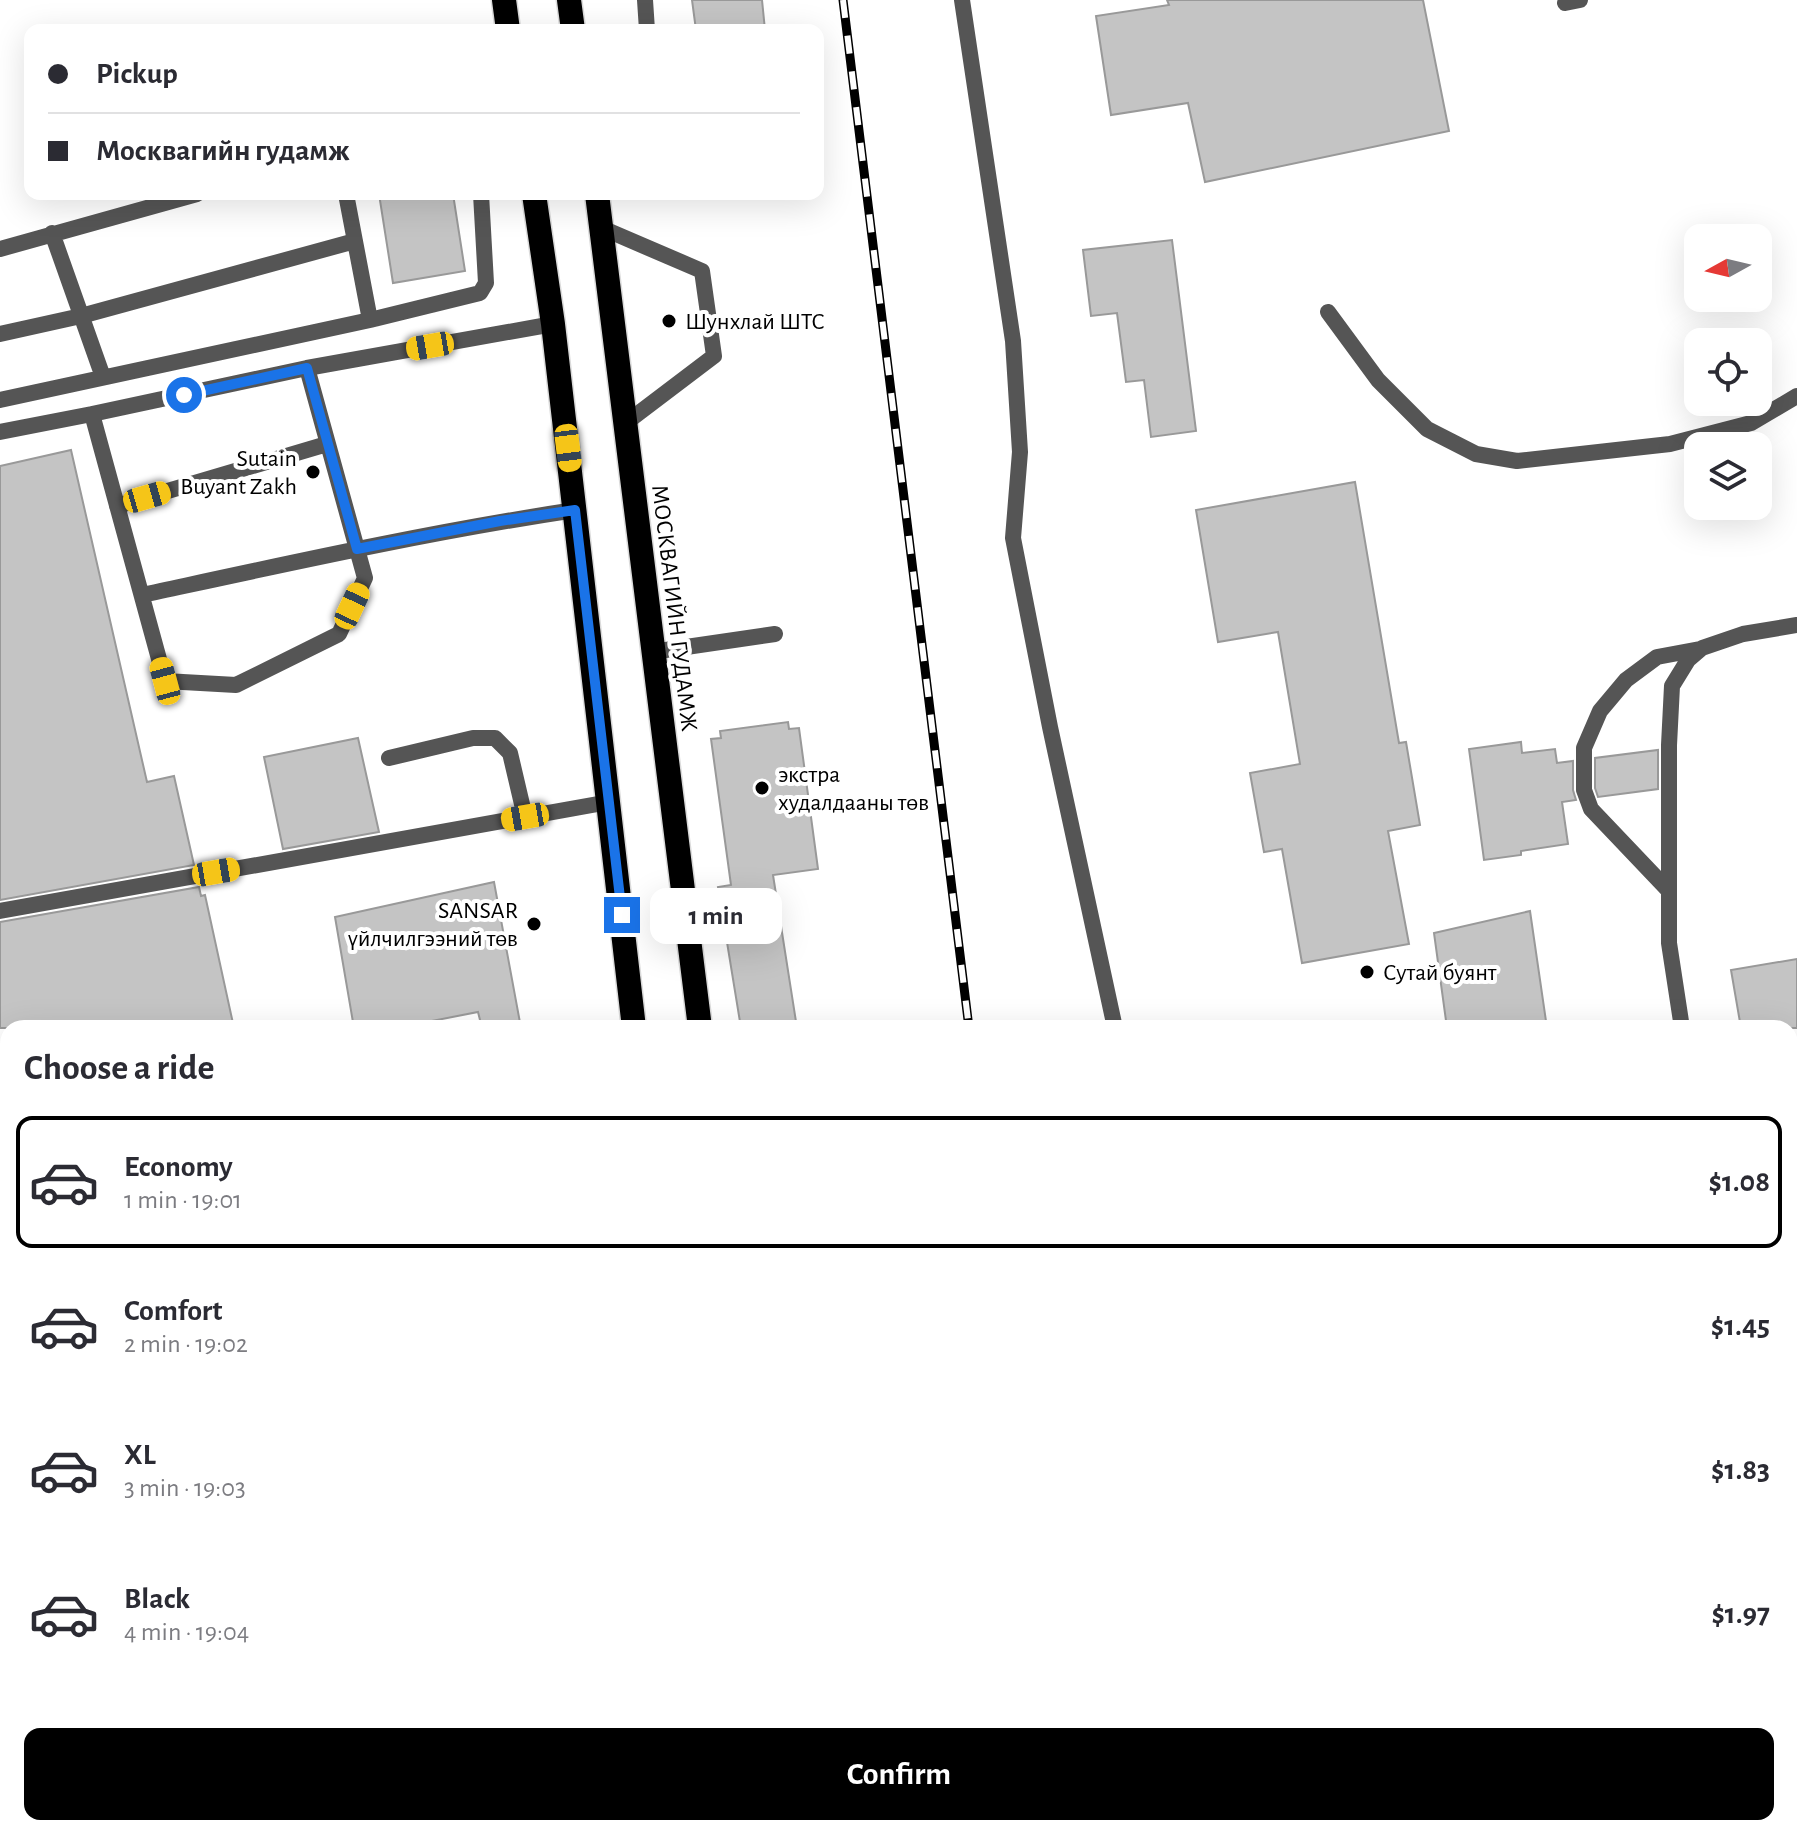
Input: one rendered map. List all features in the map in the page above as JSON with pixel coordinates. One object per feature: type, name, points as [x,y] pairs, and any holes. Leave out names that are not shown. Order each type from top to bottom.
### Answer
[{"type":"highway","points":[[504,0],[507,24]]},
{"type":"highway","points":[[569,0],[572,24]]},
{"type":"highway","points":[[535,200],[553,324],[633,1020]]},
{"type":"highway","name":"МОСКВАГИЙН ГУДАМЖ","points":[[598,200],[623,425],[699,1020]]},
{"type":"street","points":[[645,0],[647,24]]},
{"type":"street","points":[[962,0],[1013,341],[1020,452],[1013,538],[1113,1020]]},
{"type":"street","points":[[0,249],[175,200]]},
{"type":"street","points":[[347,200],[370,320]]},
{"type":"street","points":[[0,400],[370,320],[480,293],[486,283],[481,200]]},
{"type":"street","points":[[602,228],[702,271],[714,356],[623,425]]},
{"type":"street","points":[[52,233],[103,377]]},
{"type":"street","points":[[0,334],[81,316],[355,241]]},
{"type":"street","points":[[1328,312],[1378,380],[1427,429],[1476,454],[1517,461],[1670,444],[1751,423],[1797,396]]},
{"type":"street","points":[[0,432],[307,368],[553,324]]},
{"type":"street","points":[[92,414],[165,681],[236,685],[339,634],[365,578],[307,368]]},
{"type":"street","points":[[117,506],[327,444]]},
{"type":"street","points":[[142,595],[357,549],[575,510]]},
{"type":"street","points":[[1669,891],[1591,809],[1584,790],[1584,748],[1600,711],[1626,680],[1657,657],[1702,648],[1743,634],[1797,625]]},
{"type":"street","points":[[652,652],[775,634]]},
{"type":"street","points":[[1681,1020],[1669,943],[1672,686],[1688,660],[1702,648]]},
{"type":"street","points":[[389,758],[473,738],[495,738],[510,753],[525,817]]},
{"type":"street","points":[[0,911],[609,802]]},
{"type":"building","points":[[692,0],[762,0],[764,24],[695,24]]},
{"type":"building","points":[[1167,0],[1423,0],[1449,131],[1205,182],[1188,103],[1111,115],[1096,16],[1169,5]]},
{"type":"building","points":[[380,200],[454,200],[465,271],[393,283]]},
{"type":"building","points":[[1172,240],[1196,431],[1151,437],[1144,380],[1126,382],[1117,313],[1091,316],[1083,250]]},
{"type":"building","points":[[71,450],[147,782],[174,776],[194,865],[0,900],[0,466]]},
{"type":"building","points":[[1355,482],[1399,743],[1406,742],[1420,825],[1388,831],[1409,944],[1302,963],[1282,849],[1264,852],[1250,773],[1300,764],[1278,632],[1218,642],[1196,510]]},
{"type":"building","points":[[788,722],[789,729],[799,728],[818,869],[773,875],[796,1020],[740,1020],[718,887],[731,885],[711,739],[721,738],[720,731]]},
{"type":"building","points":[[358,738],[379,832],[283,849],[264,757]]},
{"type":"building","points":[[1521,742],[1522,753],[1555,749],[1557,763],[1573,761],[1576,800],[1562,802],[1568,844],[1484,860],[1469,749]]},
{"type":"building","points":[[1658,750],[1658,789],[1598,797],[1595,758]]},
{"type":"building","points":[[494,882],[520,1020],[480,1020],[478,1012],[437,1020],[353,1020],[335,917]]},
{"type":"building","points":[[199,887],[201,896],[205,895],[232,1020],[0,1020],[0,922]]},
{"type":"building","points":[[1530,911],[1546,1020],[1446,1020],[1434,933]]},
{"type":"building","points":[[1797,959],[1797,1020],[1740,1020],[1731,970]]},
{"type":"railway","points":[[843,0],[968,1020]]},
{"type":"place","name":"Шунхлай ШТС","points":[[669,321]]},
{"type":"place","name":"Sutain Buyant Zakh","points":[[313,472]]},
{"type":"place","name":"экстра худалдааны төв","points":[[762,788]]},
{"type":"place","name":"SANSAR үйлчилгээний төв","points":[[534,924]]},
{"type":"place","name":"Сутай буянт","points":[[1367,972]]},
{"type":"route","points":[[184,395],[307,368],[357,549],[575,510],[622,915]]}]
